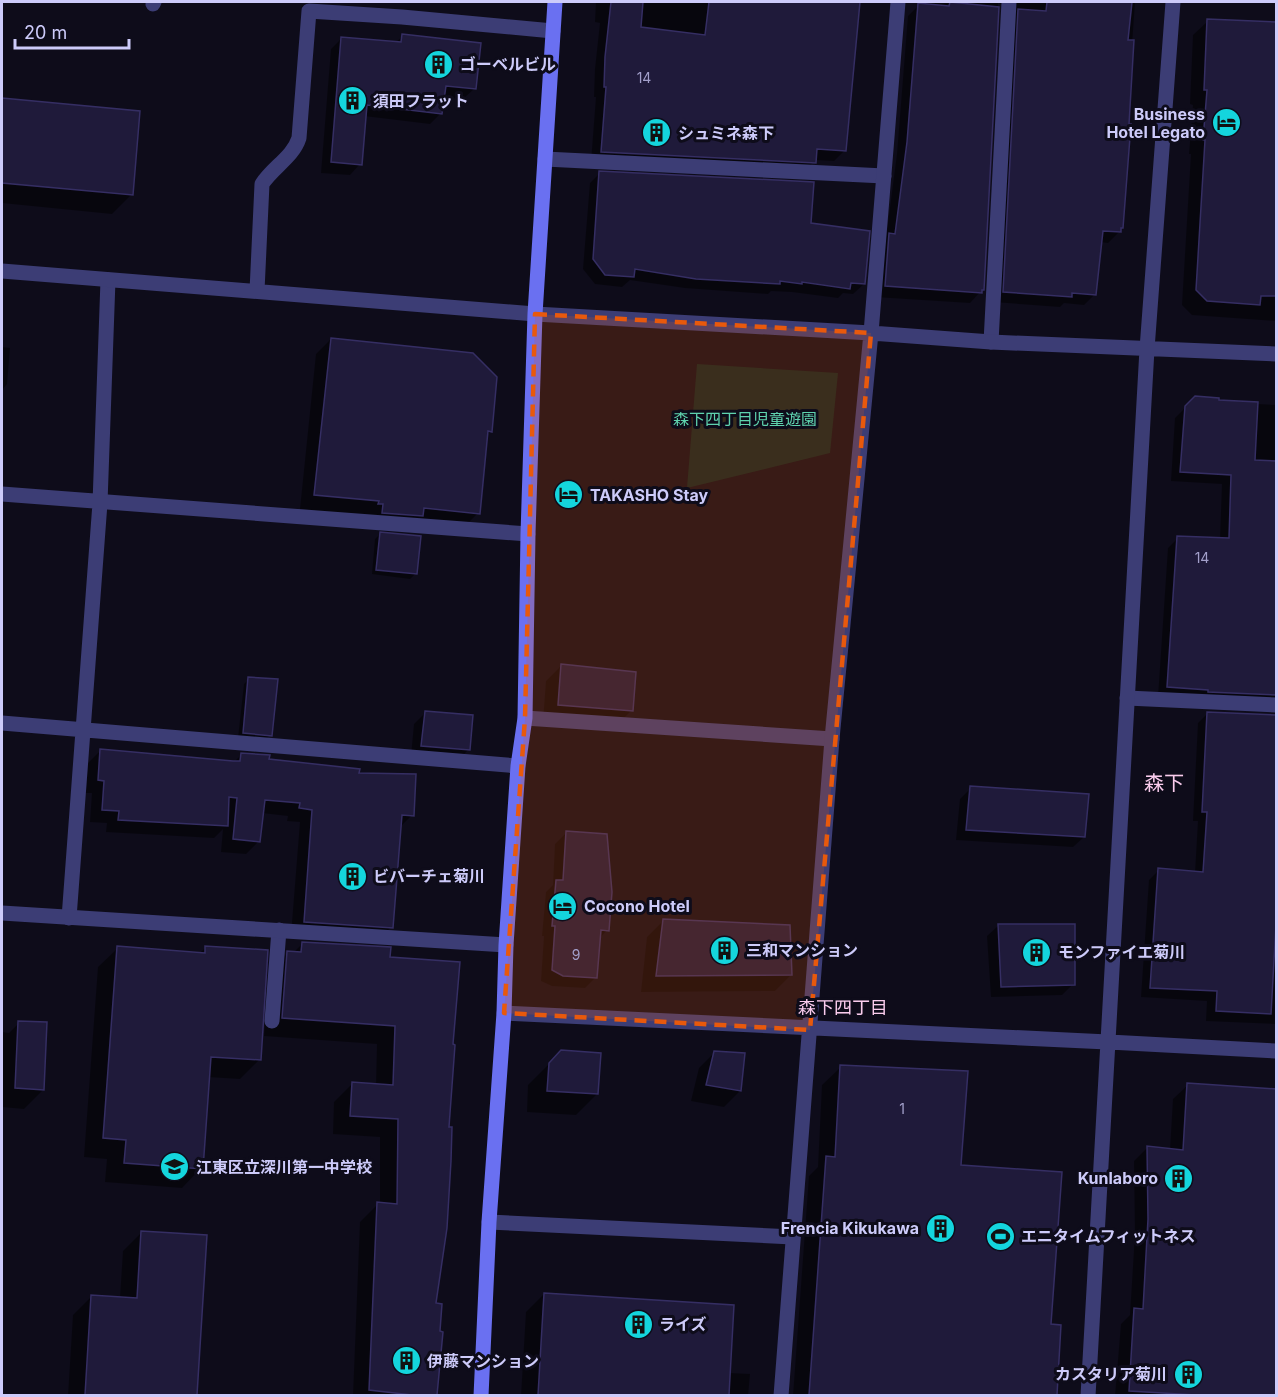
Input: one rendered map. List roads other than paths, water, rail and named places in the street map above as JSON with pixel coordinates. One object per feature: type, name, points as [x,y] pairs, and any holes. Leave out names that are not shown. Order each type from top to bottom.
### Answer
[{"type":"street","points":[[481,1395],[506,945],[518,766],[525,718],[535,314],[555,2]]},
{"type":"street","points":[[781,1395],[832,739],[871,333],[898,2]]},
{"type":"street","points":[[991,342],[1009,2]]},
{"type":"street","points":[[1088,1395],[1146,349],[1173,2]]},
{"type":"street","points":[[257,291],[261,184],[267,175],[296,148],[299,138],[309,11],[553,31]]},
{"type":"street","points":[[545,159],[884,176]]},
{"type":"street","points":[[2,271],[535,314],[991,342],[1276,354]]},
{"type":"street","points":[[69,918],[100,503],[108,280]]},
{"type":"street","points":[[2,494],[528,534]]},
{"type":"street","points":[[1127,698],[1276,705]]},
{"type":"street","points":[[525,718],[832,739]]},
{"type":"street","points":[[2,723],[518,766]]},
{"type":"street","points":[[2,913],[506,945]]},
{"type":"street","points":[[272,1021],[279,930]]},
{"type":"street","points":[[504,1013],[810,1030],[1276,1051]]},
{"type":"street","points":[[489,1222],[794,1237]]},
{"type":"place","name":"ゴーベルビル","points":[[439,64]]},
{"type":"place","name":"須田フラット","points":[[352,101]]},
{"type":"place","name":"Business Hotel Legato","points":[[1226,123]]},
{"type":"place","name":"シュミネ森下","points":[[657,133]]},
{"type":"place","name":"TAKASHO Stay","points":[[569,495]]},
{"type":"place","name":"ビバーチェ菊川","points":[[352,876]]},
{"type":"place","name":"Cocono Hotel","points":[[563,906]]},
{"type":"place","name":"三和マンション","points":[[725,950]]},
{"type":"place","name":"モンファイエ菊川","points":[[1037,952]]},
{"type":"place","name":"江東区立深川第一中学校","points":[[175,1167]]},
{"type":"place","name":"Kunlaboro","points":[[1179,1178]]},
{"type":"place","name":"Frencia Kikukawa","points":[[940,1228]]},
{"type":"place","name":"エニタイムフィットネス","points":[[1000,1236]]},
{"type":"place","name":"ライズ","points":[[638,1324]]},
{"type":"place","name":"伊藤マンション","points":[[406,1361]]},
{"type":"place","name":"カスタリア菊川","points":[[1188,1374]]},
{"type":"district","name":"森下","points":[[1164,783]]},
{"type":"district","name":"森下四丁目","points":[[843,1007]]},
{"type":"park label","name":"森下四丁目児童遊園","points":[[745,419]]}]
